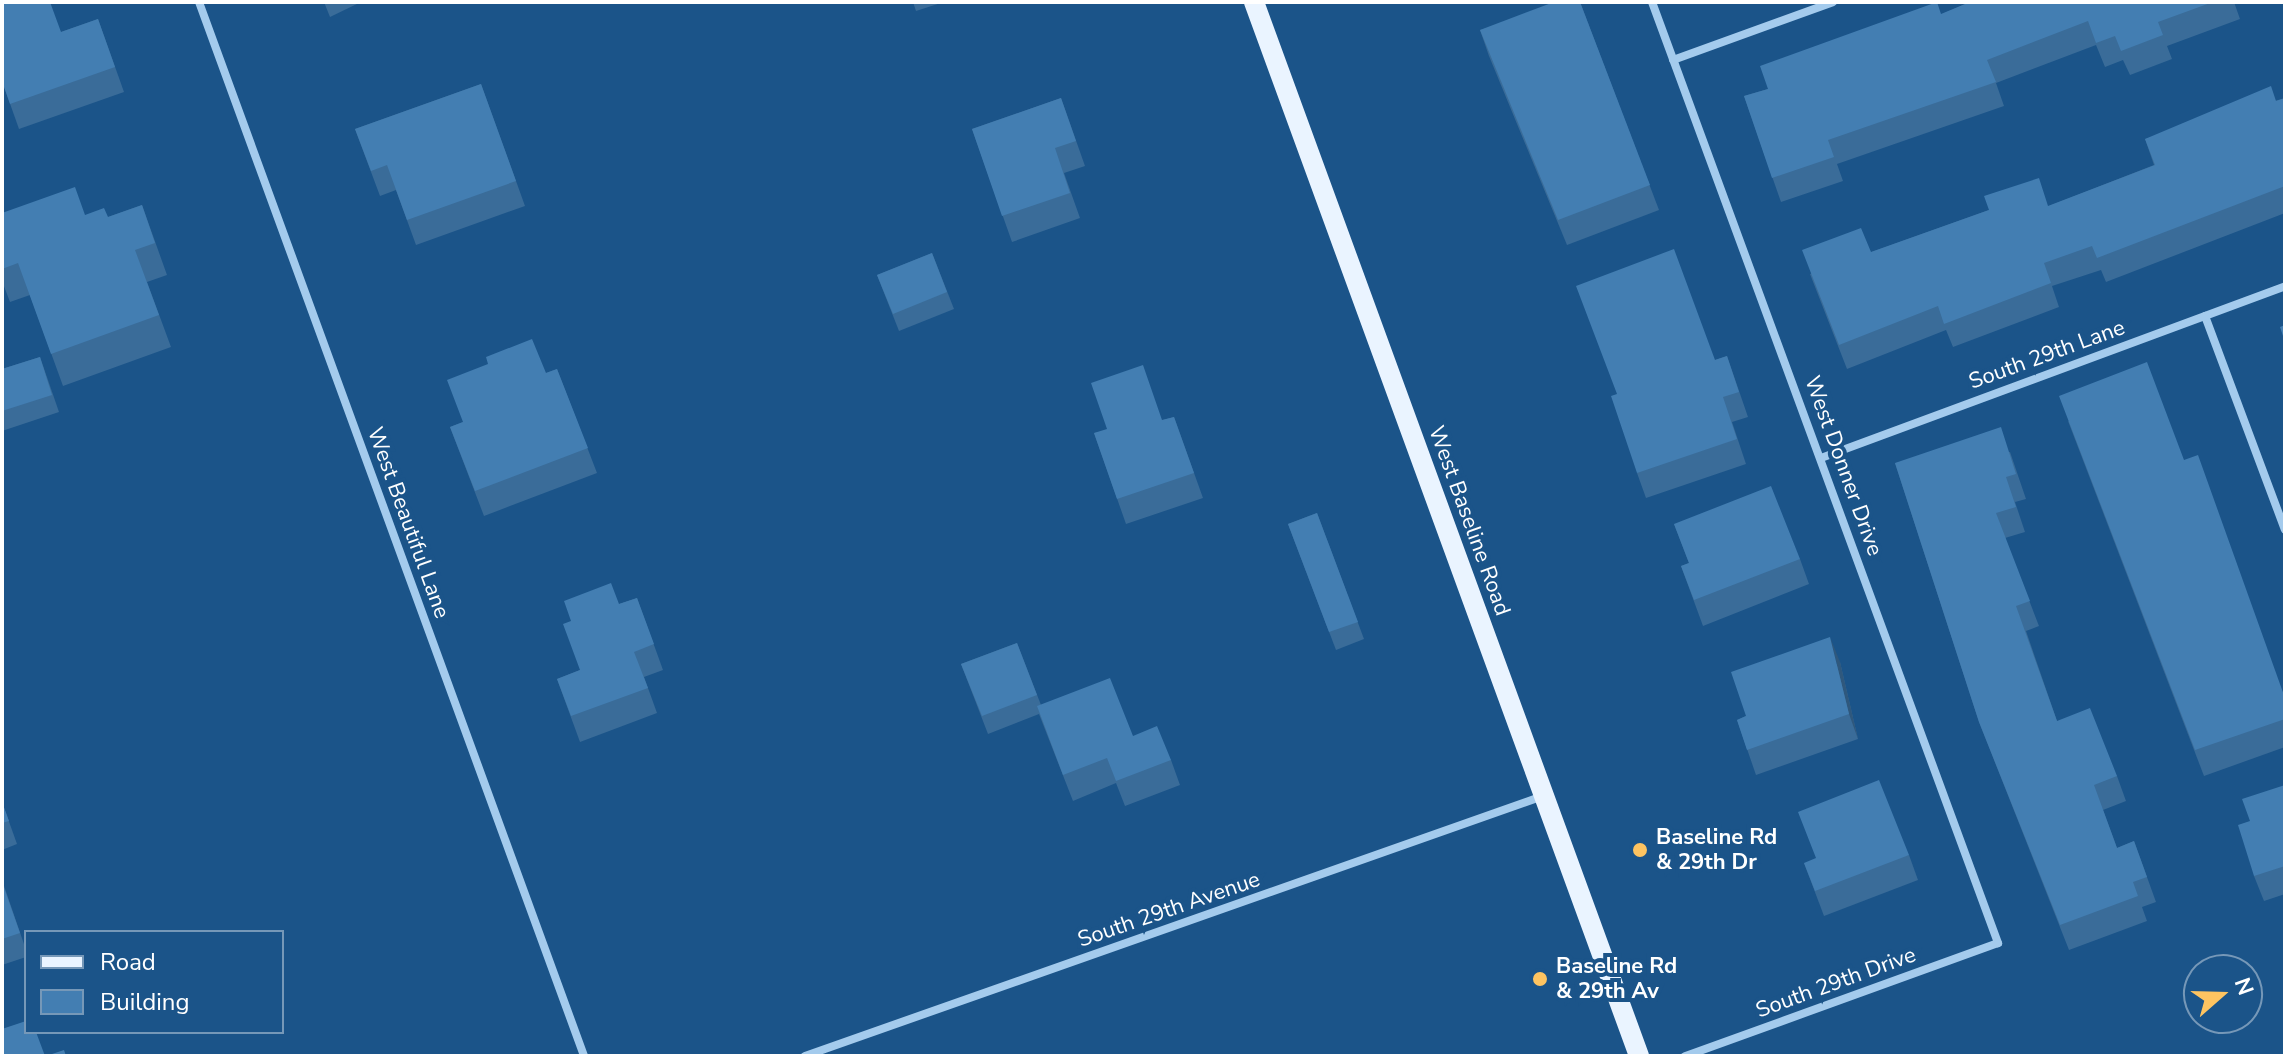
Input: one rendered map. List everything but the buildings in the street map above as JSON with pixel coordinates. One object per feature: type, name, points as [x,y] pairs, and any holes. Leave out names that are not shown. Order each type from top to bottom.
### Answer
[{"type":"main road","name":"West Baseline Road","points":[[1254,2],[1639,1056]]},
{"type":"street","name":"West Beautiful Lane","points":[[199,2],[584,1056]]},
{"type":"street","name":"West Donner Drive","points":[[1652,2],[1998,943]]},
{"type":"street","points":[[1673,60],[1833,2]]},
{"type":"street","name":"South 29th Lane","points":[[1821,458],[2285,286]]},
{"type":"street","points":[[2205,316],[2285,530]]},
{"type":"street","name":"South 29th Avenue","points":[[805,1056],[1544,796]]},
{"type":"street","name":"South 29th Drive","points":[[1685,1056],[1998,943]]},
{"type":"place","name":"Baseline Rd & 29th Dr","points":[[1640,850]]},
{"type":"place","name":"Baseline Rd & 29th Av","points":[[1540,979]]}]
